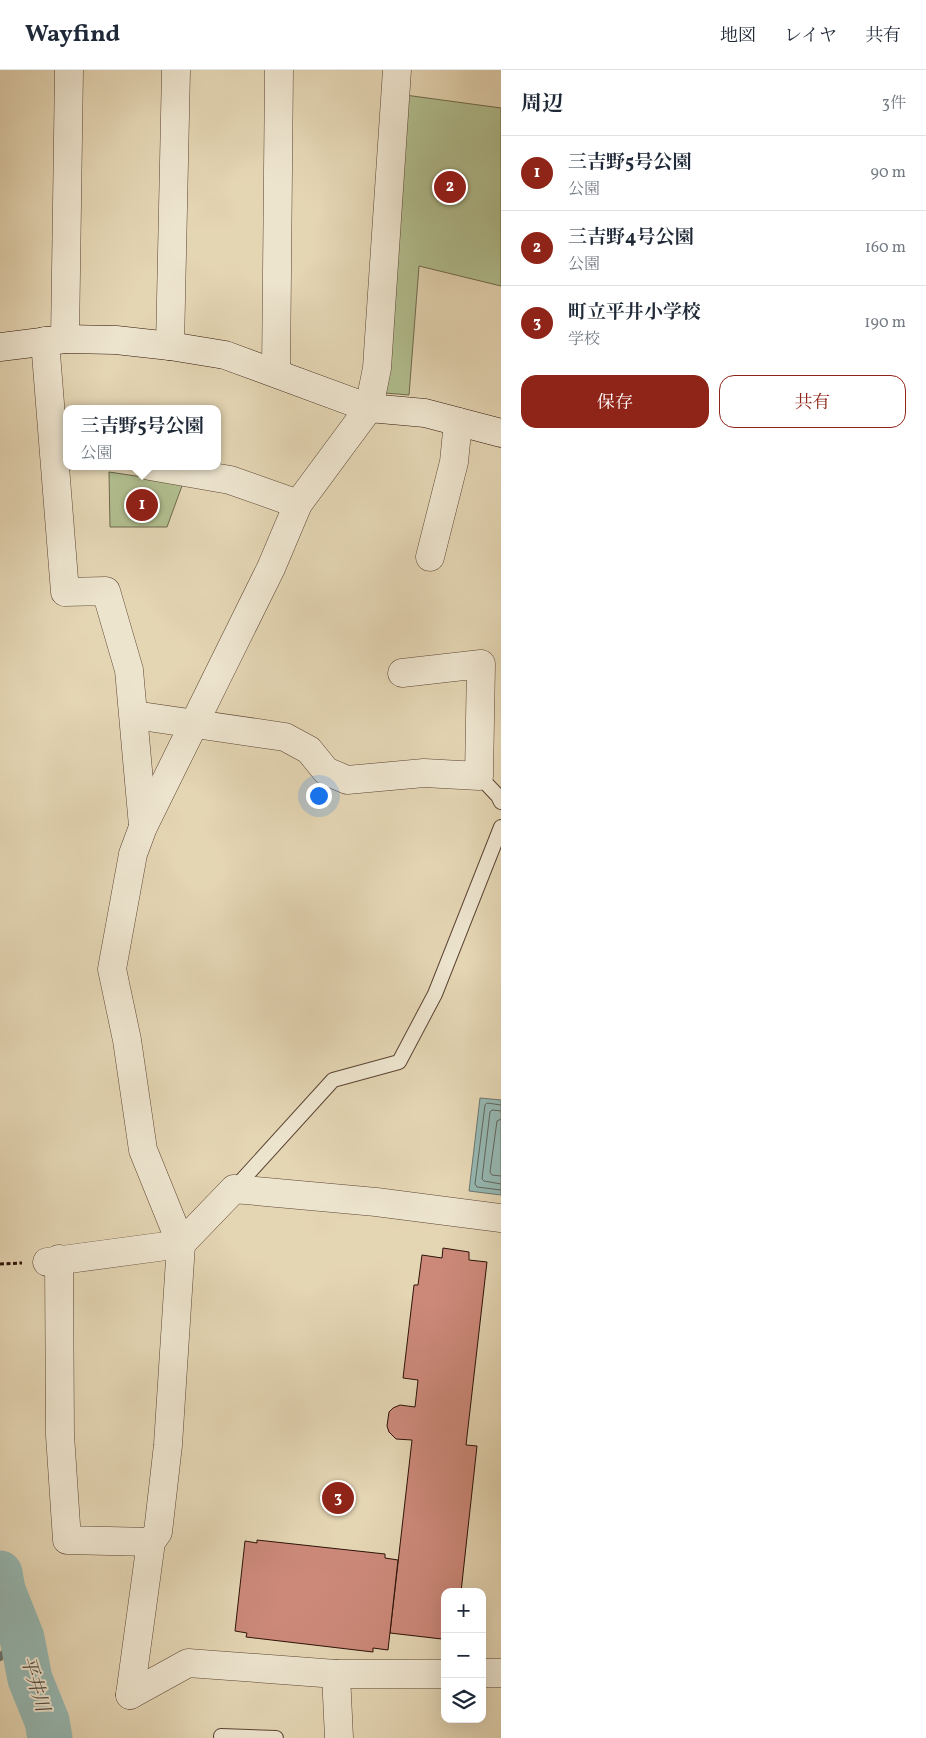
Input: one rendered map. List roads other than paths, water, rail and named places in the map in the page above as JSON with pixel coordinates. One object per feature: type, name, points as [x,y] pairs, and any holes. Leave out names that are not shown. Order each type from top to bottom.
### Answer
[{"type":"street","points":[[69,70],[55,340],[65,592],[106,590],[129,670],[143,827]]},
{"type":"street","points":[[170,346],[176,70]]},
{"type":"street","points":[[276,373],[279,70]]},
{"type":"street","points":[[397,70],[377,368],[369,408],[298,504],[271,568],[143,827],[133,854],[112,969],[127,1040],[143,1150],[181,1244],[168,1445],[158,1532],[151,1542],[130,1695],[188,1663],[336,1674],[441,1674]]},
{"type":"street","points":[[0,346],[55,340],[116,340],[225,355],[369,408],[425,414],[501,433]]},
{"type":"street","points":[[430,557],[454,462],[458,422]]},
{"type":"street","points":[[173,470],[230,480],[298,504]]},
{"type":"street","points":[[134,715],[285,737],[309,750],[326,770],[347,780],[424,773],[479,776],[480,664],[402,673]]},
{"type":"street","points":[[151,1542],[67,1540],[60,1435],[53,1260],[181,1244],[234,1189],[376,1202],[501,1218]]},
{"type":"street","points":[[486,1673],[501,1673]]},
{"type":"street","points":[[336,1674],[339,1738]]},
{"type":"lane","points":[[479,776],[498,796],[501,802]]},
{"type":"lane","points":[[234,1189],[333,1080],[399,1062],[435,994],[501,827]]},
{"type":"lane","points":[[221,1736],[276,1738]]},
{"type":"water","points":[[480,1098],[501,1100],[501,1195],[469,1191]]},
{"type":"waterway","name":"平井川","points":[[0,1573],[3,1590],[22,1638],[30,1679],[47,1721],[50,1738]]},
{"type":"waterway","points":[[0,1657],[22,1638]]},
{"type":"place","name":"三吉野4号公園","points":[[450,187]]},
{"type":"place","name":"三吉野5号公園","points":[[142,505]]},
{"type":"place","name":"町立平井小学校","points":[[338,1498]]}]
